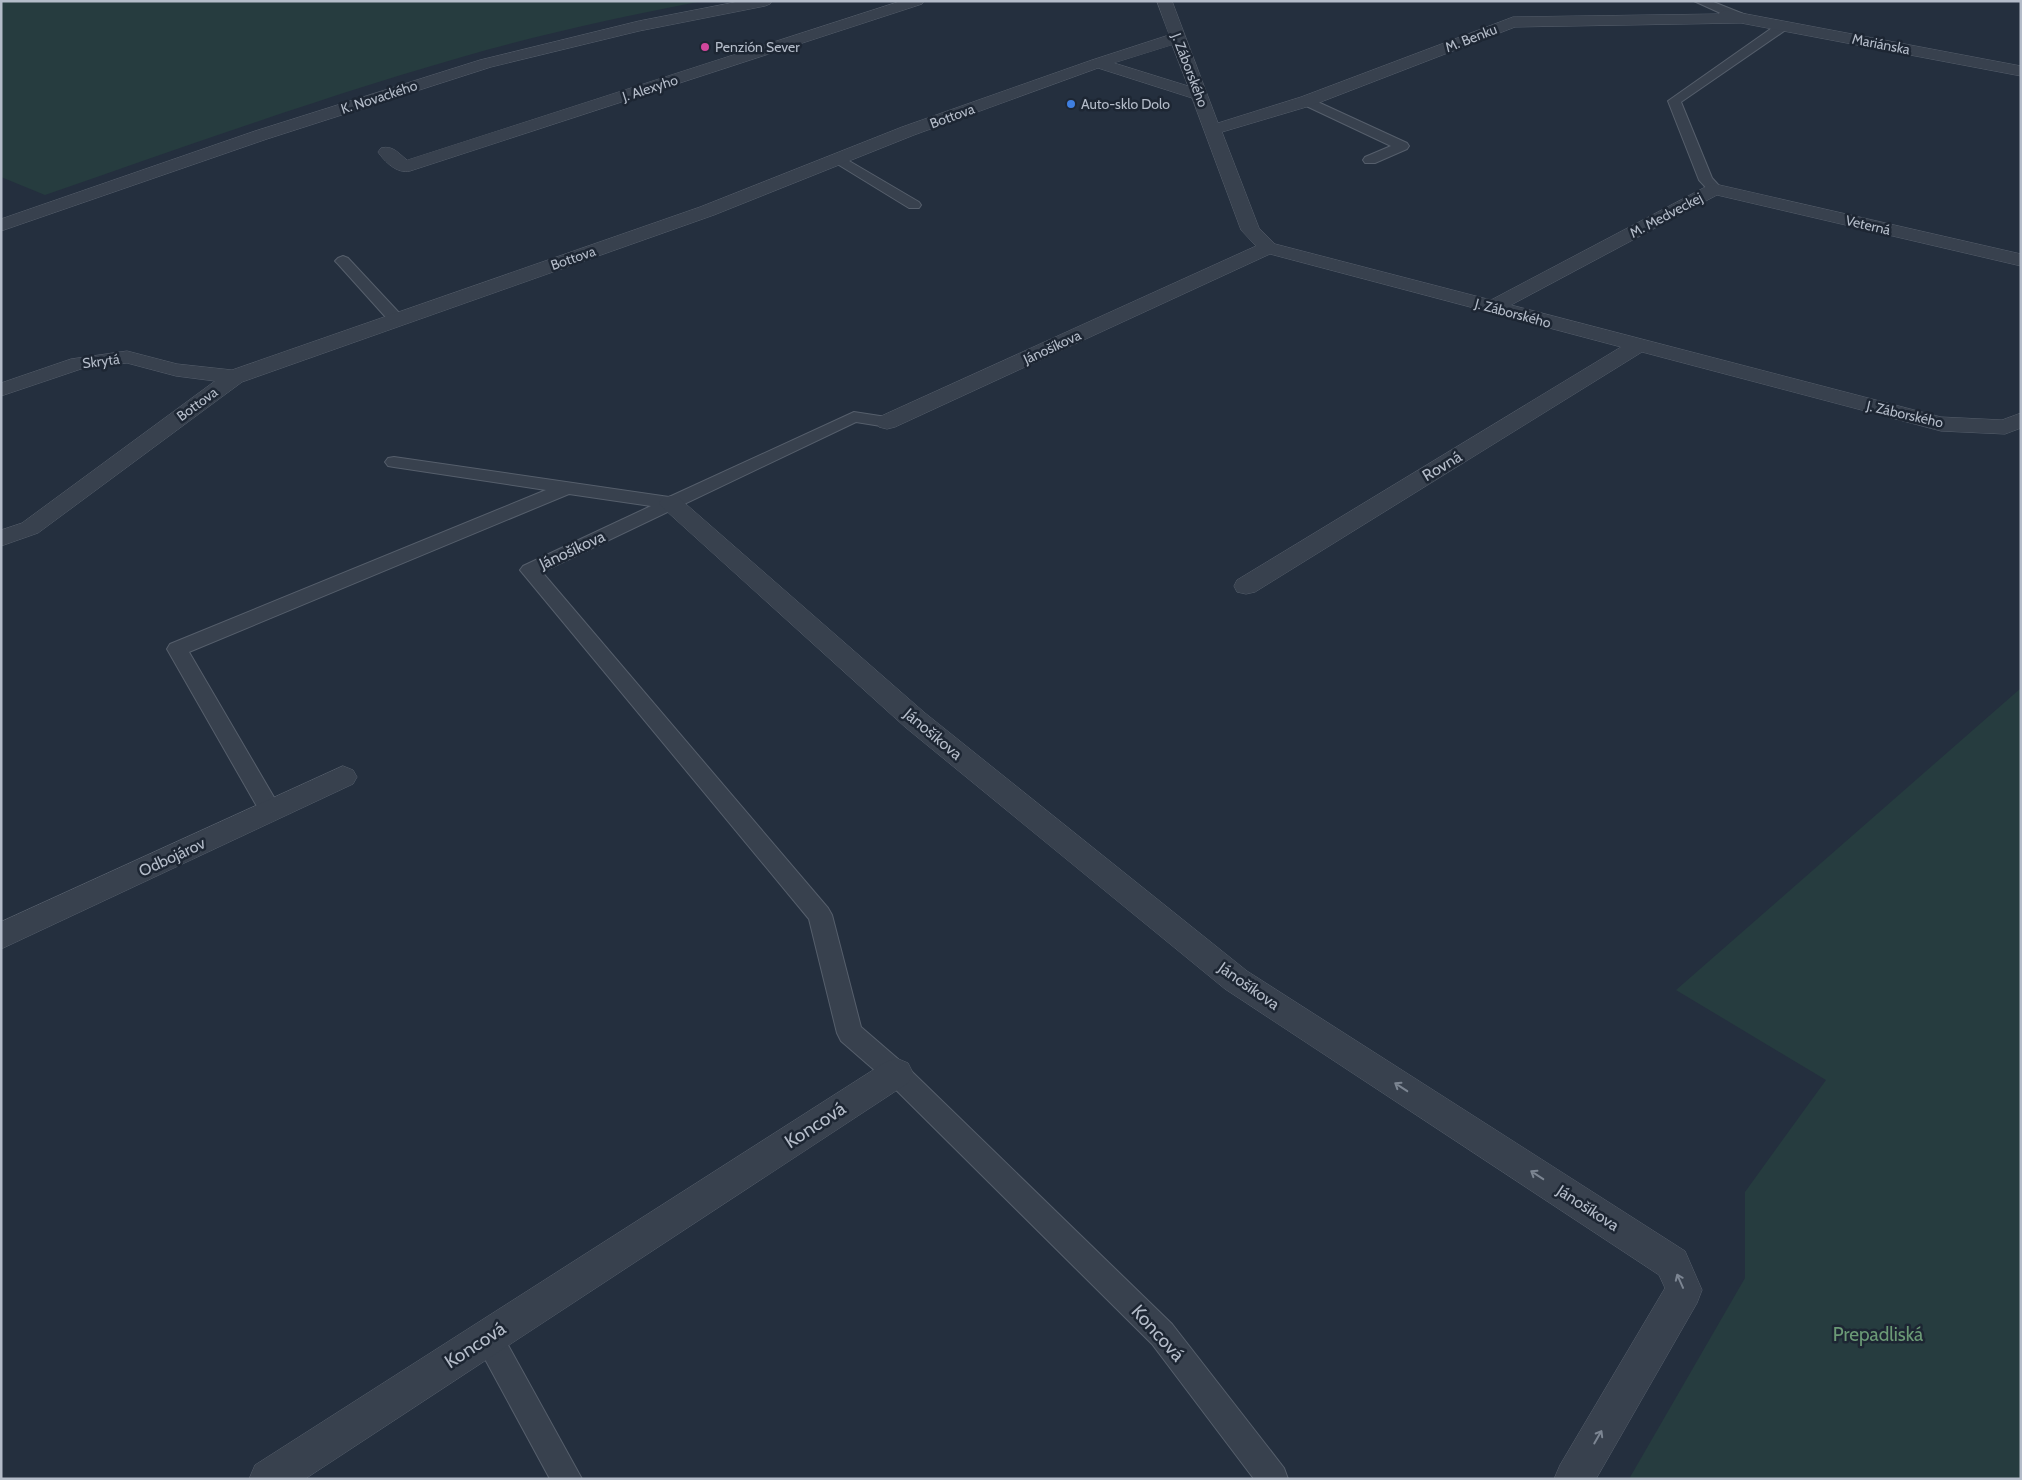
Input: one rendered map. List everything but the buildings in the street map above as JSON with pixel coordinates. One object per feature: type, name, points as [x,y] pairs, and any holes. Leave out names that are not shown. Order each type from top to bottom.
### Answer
[{"type":"street","name":"K. Novackého","points":[[1,225],[261,135],[486,63],[639,26],[765,1]]},
{"type":"street","name":"J. Alexyho","points":[[387,152],[404,167],[917,1]]},
{"type":"street","name":"J. Záborského","points":[[1164,1],[1250,230],[1268,248],[1940,424],[2005,427],[2021,420]]},
{"type":"street","points":[[1668,4],[1742,18]]},
{"type":"street","name":"Mariánska","points":[[1742,18],[2021,71]]},
{"type":"street","name":"M. Benku","points":[[1212,130],[1307,101],[1513,22],[1742,18]]},
{"type":"street","name":"Bottova","points":[[1,538],[30,528],[234,377],[707,211],[908,132],[1098,63],[1177,38]]},
{"type":"street","points":[[1098,63],[1199,96]]},
{"type":"street","name":"Veterná","points":[[1715,189],[2021,260]]},
{"type":"street","name":"M. Medveckej","points":[[1493,307],[1715,189]]},
{"type":"street","name":"Jánošíkova","points":[[888,422],[1268,248]]},
{"type":"street","name":"Rovná","points":[[1246,586],[1639,346]]},
{"type":"street","name":"Skrytá","points":[[1,390],[78,363],[126,358],[176,370],[234,377]]},
{"type":"street","name":"Jánošíkova","points":[[671,503],[915,720],[1236,980],[1672,1263],[1684,1290],[1574,1479]]},
{"type":"street","name":"Odbojárov","points":[[1,936],[343,778]]},
{"type":"street","name":"Koncová","points":[[269,1479],[896,1073]]},
{"type":"lane","points":[[1700,1],[1742,18]]},
{"type":"lane","name":"M. Medveckej","points":[[1715,189],[1706,180],[1674,101],[1783,26]]},
{"type":"lane","points":[[1307,101],[1402,146],[1370,160]]},
{"type":"lane","points":[[839,159],[914,205]]},
{"type":"lane","points":[[343,261],[396,320]]},
{"type":"lane","name":"Jánošíkova","points":[[888,422],[854,417],[530,570],[820,914],[850,1033],[896,1073]]},
{"type":"lane","points":[[394,462],[671,503]]},
{"type":"lane","points":[[271,811],[177,649],[567,488]]},
{"type":"lane","name":"Koncová","points":[[896,1073],[1162,1334],[1273,1479]]},
{"type":"lane","points":[[488,1337],[567,1479]]},
{"type":"green space","points":[[1,1],[703,1],[543,35],[434,65],[266,119],[45,195],[1,177]]},
{"type":"green space","name":"Prepadliská","points":[[2021,688],[2021,1479],[1629,1479],[1745,1278],[1745,1192],[1826,1080],[1676,990]]},
{"type":"place","name":"Penzión Sever","points":[[705,47]]},
{"type":"place","name":"Auto-sklo Dolo","points":[[1071,104]]}]
